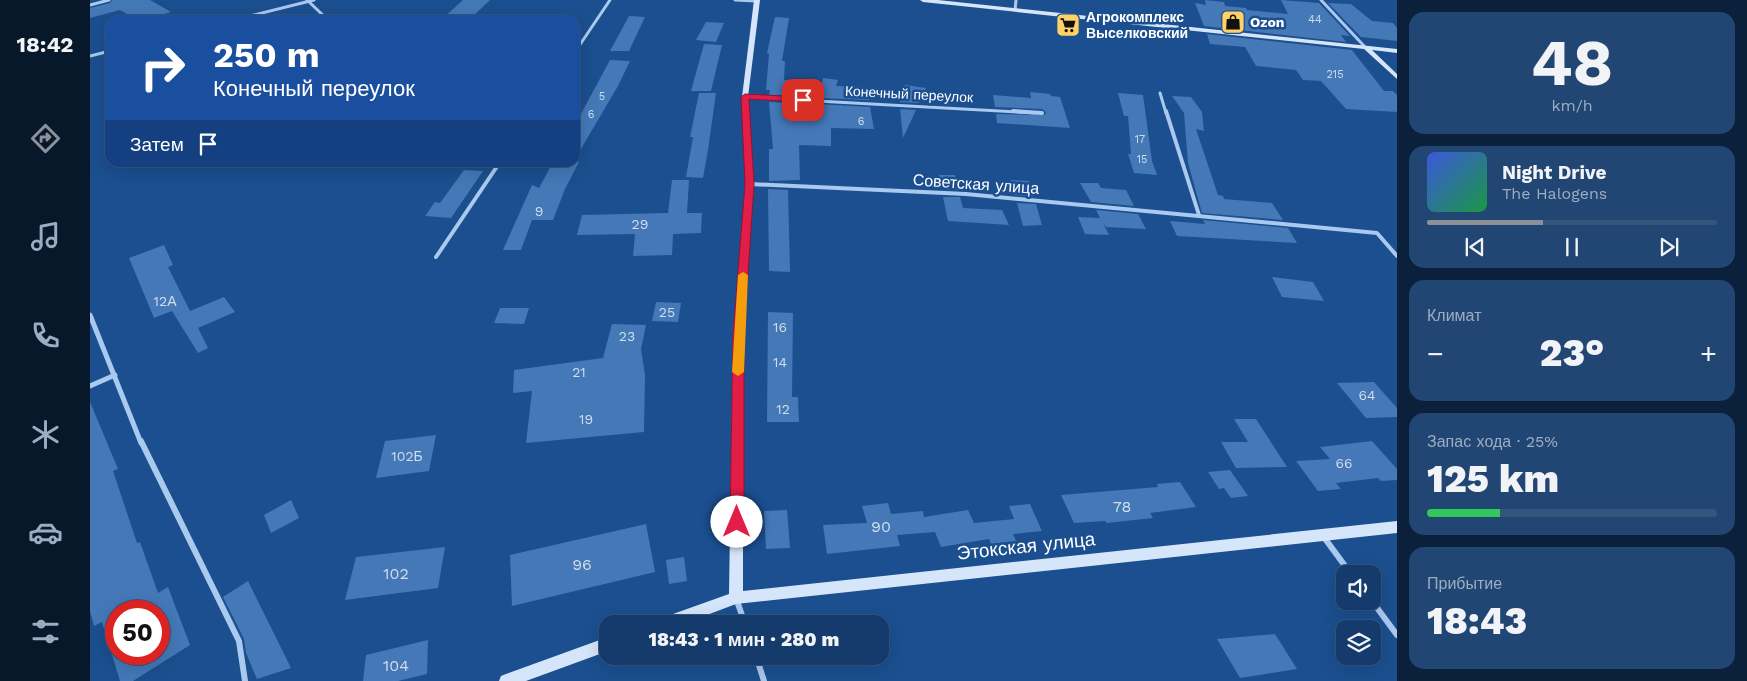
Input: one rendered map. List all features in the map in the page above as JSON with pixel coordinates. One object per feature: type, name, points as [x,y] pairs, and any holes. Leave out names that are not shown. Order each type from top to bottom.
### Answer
[{"type":"main road","points":[[924,0],[1397,51]]},
{"type":"main road","points":[[736,598],[738,334],[750,184],[745,97],[757,1]]},
{"type":"main road","points":[[1365,47],[1397,77]]},
{"type":"main road","name":"Этокская улица","points":[[689,615],[736,598],[1397,527]]},
{"type":"main road","points":[[506,681],[599,647]]},
{"type":"street","points":[[90,5],[109,0]]},
{"type":"street","points":[[253,15],[314,0]]},
{"type":"street","points":[[580,45],[610,0]]},
{"type":"street","points":[[735,0],[757,1]]},
{"type":"street","points":[[1015,10],[1016,0]]},
{"type":"street","points":[[1321,0],[1365,47]]},
{"type":"street","points":[[308,1],[323,15]]},
{"type":"street","points":[[90,56],[105,52]]},
{"type":"street","points":[[1160,92],[1199,215]]},
{"type":"street","name":"Конечный переулок","points":[[745,97],[1042,112]]},
{"type":"street","points":[[436,257],[497,167]]},
{"type":"street","name":"Советская улица","points":[[750,184],[966,194],[1377,233],[1397,256]]},
{"type":"street","points":[[90,316],[149,462],[239,641],[244,681]]},
{"type":"street","points":[[90,386],[115,375]]},
{"type":"street","points":[[1322,534],[1344,565]]},
{"type":"street","points":[[736,598],[742,615]]},
{"type":"street","points":[[1379,610],[1397,635]]},
{"type":"street","points":[[759,665],[764,681]]},
{"type":"building","points":[[112,0],[150,0],[171,12],[160,15],[128,15],[120,10],[90,18],[90,8],[110,3]]},
{"type":"building","points":[[463,0],[490,0],[474,15],[446,15]]},
{"type":"building","points":[[1205,0],[1224,2],[1225,6],[1246,8],[1247,10],[1288,14],[1281,0],[1319,3],[1350,36],[1341,35],[1346,42],[1204,26],[1195,3],[1206,5]]},
{"type":"building","points":[[1328,3],[1351,4],[1372,21],[1393,23],[1397,28],[1397,41],[1361,37]]},
{"type":"building","points":[[629,16],[645,17],[629,51],[610,51]]},
{"type":"building","points":[[775,17],[789,18],[782,61],[785,61],[784,80],[790,81],[789,96],[769,95],[770,90],[766,90],[769,54],[767,53]]},
{"type":"building","points":[[706,22],[724,23],[716,42],[696,40]]},
{"type":"building","points":[[1207,34],[1352,50],[1384,91],[1393,91],[1397,95],[1397,112],[1346,109],[1321,81],[1303,80],[1296,70],[1256,66],[1245,47],[1210,44]]},
{"type":"building","points":[[704,44],[722,45],[711,91],[691,91]]},
{"type":"building","points":[[610,60],[630,61],[618,86],[580,151],[580,116]]},
{"type":"building","points":[[823,78],[838,80],[836,86],[867,87],[869,100],[819,98]]},
{"type":"building","points":[[905,85],[926,88],[919,103],[900,102],[899,97]]},
{"type":"building","points":[[1030,92],[1060,97],[1070,128],[997,123],[996,114],[1045,115],[1046,112],[1042,109],[995,107],[993,95],[1031,98]]},
{"type":"building","points":[[699,93],[716,93],[703,178],[686,177],[693,137],[690,137]]},
{"type":"building","points":[[1118,93],[1143,95],[1152,161],[1157,175],[1134,173],[1128,154],[1131,154],[1128,116],[1124,116]]},
{"type":"building","points":[[1172,96],[1191,97],[1202,112],[1204,131],[1196,129],[1218,195],[1223,196],[1224,199],[1272,203],[1283,220],[1202,213],[1188,163],[1184,113]]},
{"type":"building","points":[[769,102],[788,103],[787,113],[815,113],[817,104],[870,107],[874,129],[831,128],[831,146],[799,145],[800,180],[769,181],[769,149],[773,149]]},
{"type":"building","points":[[900,109],[916,110],[903,138]]},
{"type":"building","points":[[550,167],[576,167],[565,189],[553,220],[532,220],[521,250],[503,250],[532,185],[539,188]]},
{"type":"building","points":[[464,170],[483,171],[451,218],[425,216],[435,202],[440,203]]},
{"type":"building","points":[[939,175],[955,175],[959,190],[942,189]]},
{"type":"building","points":[[672,180],[689,180],[687,213],[702,213],[701,233],[673,234],[672,255],[633,256],[635,234],[577,235],[582,215],[668,213]]},
{"type":"building","points":[[1011,180],[1029,181],[1033,197],[1015,195]]},
{"type":"building","points":[[1080,183],[1098,183],[1101,188],[1126,190],[1134,206],[1091,202]]},
{"type":"building","points":[[768,189],[788,190],[790,272],[769,271]]},
{"type":"building","points":[[943,197],[960,197],[963,208],[1002,210],[1009,225],[948,221]]},
{"type":"building","points":[[1017,203],[1036,204],[1042,225],[1023,226]]},
{"type":"building","points":[[1096,210],[1138,214],[1146,229],[1106,227],[1103,223],[1109,235],[1085,234],[1078,217],[1100,218]]},
{"type":"building","points":[[1203,220],[1288,228],[1297,243],[1177,236],[1170,221],[1205,224]]},
{"type":"building","points":[[164,245],[173,265],[168,267],[190,311],[224,297],[235,312],[198,328],[208,348],[198,353],[172,311],[154,318],[129,258]]},
{"type":"building","points":[[1272,277],[1313,282],[1324,301],[1282,297]]},
{"type":"building","points":[[656,302],[681,303],[678,322],[652,321]]},
{"type":"building","points":[[500,308],[529,308],[524,324],[494,323]]},
{"type":"building","points":[[768,312],[793,313],[792,397],[798,397],[799,422],[767,422]]},
{"type":"building","points":[[612,324],[646,325],[641,349],[645,375],[644,432],[526,443],[532,391],[513,393],[514,370],[603,358]]},
{"type":"building","points":[[1374,382],[1397,408],[1397,417],[1366,418],[1337,383]]},
{"type":"building","points":[[90,402],[118,469],[113,471],[137,543],[140,542],[158,593],[168,587],[190,645],[170,658],[170,600],[105,600],[105,632],[102,622],[94,626],[90,611]]},
{"type":"building","points":[[1234,419],[1256,419],[1287,467],[1236,468],[1221,442],[1248,442]]},
{"type":"building","points":[[436,435],[429,471],[376,478],[385,441]]},
{"type":"building","points":[[1372,441],[1397,469],[1397,480],[1381,481],[1378,478],[1336,483],[1341,489],[1318,491],[1296,461],[1330,459],[1320,447]]},
{"type":"building","points":[[1230,470],[1248,496],[1231,498],[1224,488],[1219,489],[1208,472]]},
{"type":"building","points":[[1180,482],[1196,507],[1150,513],[1153,518],[1107,523],[1105,521],[1074,523],[1061,495],[1158,487],[1157,484]]},
{"type":"building","points":[[291,500],[299,518],[271,533],[264,515]]},
{"type":"building","points":[[888,503],[891,514],[923,511],[924,517],[968,510],[974,523],[1014,519],[1009,506],[1030,504],[1042,531],[1013,534],[1016,541],[991,544],[989,539],[941,547],[935,532],[897,535],[900,546],[827,554],[823,525],[867,523],[862,506]]},
{"type":"building","points":[[787,510],[790,548],[766,549],[764,511]]},
{"type":"building","points":[[646,524],[655,572],[512,606],[510,555]]},
{"type":"building","points":[[445,547],[438,588],[345,600],[356,557]]},
{"type":"building","points":[[684,557],[687,581],[669,584],[666,560]]},
{"type":"building","points":[[248,581],[291,668],[257,679],[246,653],[244,639],[223,597]]},
{"type":"building","points":[[1275,634],[1297,669],[1240,678],[1217,639]]},
{"type":"building","points":[[428,640],[427,674],[398,681],[363,681],[366,655]]},
{"type":"building","points":[[115,665],[158,665],[133,681],[120,681]]},
{"type":"slow traffic","points":[[738,372],[738,334],[743,275]]},
{"type":"place","name":"Ozon","points":[[1233,22]]},
{"type":"place","name":"Агрокомплекс Выселковский","points":[[1068,25]]},
{"type":"route","points":[[737,522],[738,334],[750,184],[745,97],[803,100]]}]
